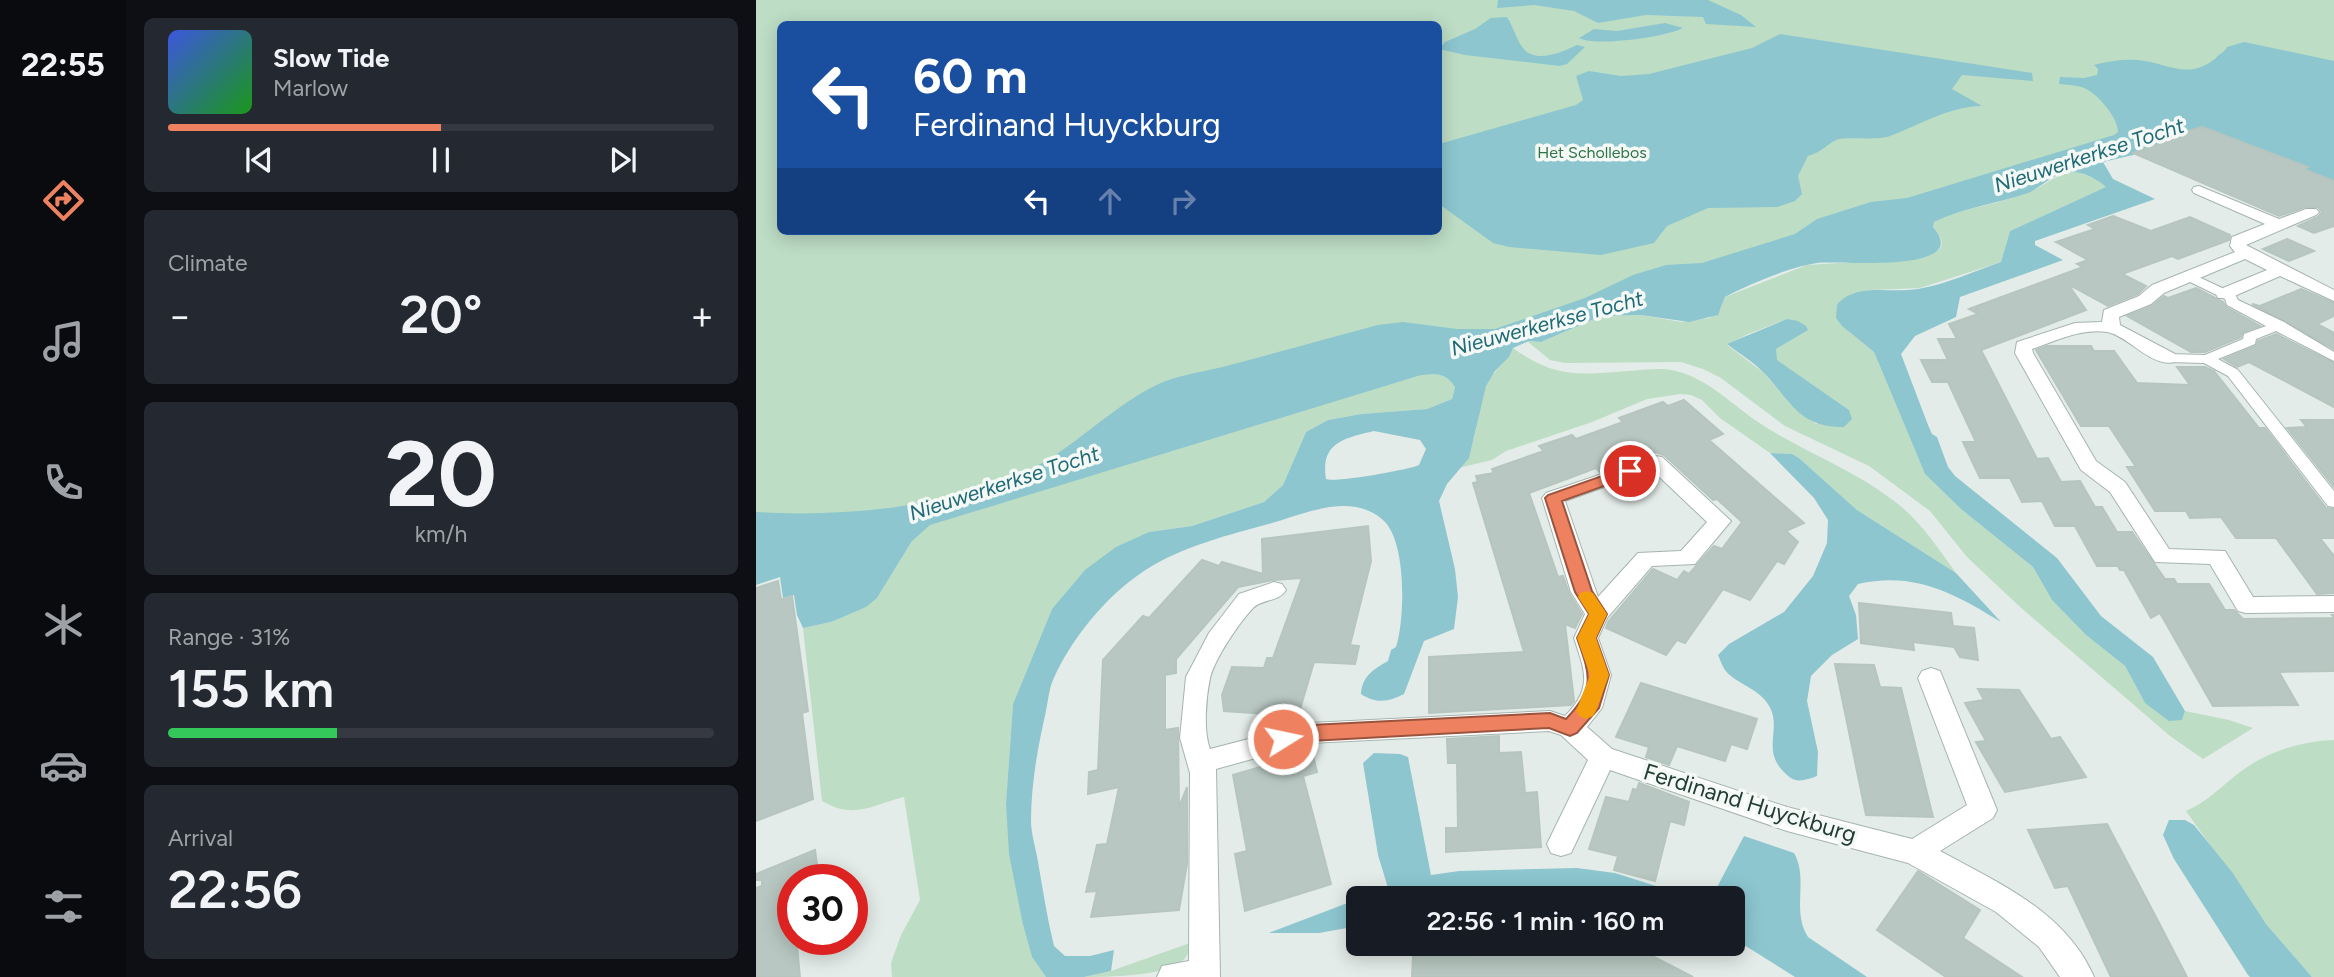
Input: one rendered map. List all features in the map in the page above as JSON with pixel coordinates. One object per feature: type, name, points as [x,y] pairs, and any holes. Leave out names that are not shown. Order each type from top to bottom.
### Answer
[{"type":"street","points":[[2199,190],[2277,224]]},
{"type":"street","points":[[2311,212],[2238,240],[2238,246],[2246,253],[2334,296]]},
{"type":"street","points":[[2111,327],[2110,314],[2145,300],[2158,289],[2246,253]]},
{"type":"street","points":[[2224,294],[2281,270]]},
{"type":"street","points":[[2188,276],[2231,297],[2232,302],[2334,357]]},
{"type":"street","points":[[2279,325],[2207,359],[2169,358],[2111,327],[2075,328],[2023,346],[2024,353],[2088,465],[2118,487],[2163,557],[2217,556],[2246,605],[2334,604]]},
{"type":"street","points":[[2207,359],[2233,373],[2334,502]]},
{"type":"street","points":[[1203,762],[1257,745],[1310,733],[1550,721],[1570,728],[1589,708],[1599,675],[1587,638],[1598,614],[1646,558],[1687,559],[1720,521],[1655,462],[1553,498],[1583,592],[1598,614]]},
{"type":"street","points":[[1173,977],[1203,977],[1203,762],[1193,738],[1198,677],[1218,639],[1247,600],[1274,590]]},
{"type":"street","points":[[1907,849],[1983,810],[1931,678]]},
{"type":"street","name":"Ferdinand Huyckburg","points":[[1570,728],[1603,757],[1787,819],[1907,849],[2007,902],[2050,937],[2078,977]]},
{"type":"street","points":[[1561,844],[1603,757]]},
{"type":"green space","name":"Het Schollebos","points":[[756,0],[2334,0],[2334,71],[1179,446],[1418,376],[1439,375],[1448,379],[1455,387],[1452,399],[1427,409],[1361,414],[1328,420],[1306,432],[1283,485],[1264,502],[1192,526],[1149,532],[1052,609],[1013,704],[1006,803],[1023,925],[1032,957],[1046,977],[892,977],[891,963],[901,935],[920,900],[904,797],[854,810],[844,810],[822,801],[803,628],[831,622],[877,598],[912,541],[756,583]]},
{"type":"green space","points":[[2074,171],[2094,178],[2107,187],[2010,231],[2001,262],[1920,288],[1870,290],[1851,294],[1848,331],[1874,352],[1925,474],[1961,509],[2033,567],[2052,600],[2086,635],[2125,666],[2145,703],[2182,720],[2185,711],[2253,728],[2203,759],[2170,736],[2019,606],[1967,557],[1930,511],[1869,466],[1785,426],[1721,378],[1703,369],[1681,362],[1565,363],[1550,360],[1527,341],[1541,342],[1601,316],[1641,315],[1681,322],[1710,318],[1721,308],[1725,297],[1807,265],[1924,258],[1941,246],[1940,237],[1933,227],[1934,222],[2017,196]],"holes":[[[1787,319],[1788,341],[1776,349],[1776,360],[1849,410],[1816,424],[1790,404],[1764,373],[1727,345]]]},
{"type":"green space","points":[[1513,348],[1554,370],[1595,373],[1664,369],[1699,380],[1761,424],[1862,479],[1894,501],[1920,525],[1956,573],[1857,510],[1799,458],[1792,454],[1770,453],[1720,418],[1702,400],[1691,395],[1647,399],[1592,422],[1506,451],[1492,460],[1458,468],[1474,439],[1487,384]]},
{"type":"green space","points":[[2334,740],[2334,977],[2312,977],[2266,924],[2186,811],[2201,803],[2240,772],[2273,753],[2297,745]]},
{"type":"green space","points":[[1190,943],[1188,954],[1173,967],[1134,975],[1084,977],[1111,971]]},
{"type":"water","points":[[1498,0],[1708,0],[1741,15],[1756,27],[1706,24],[1703,17],[1646,15],[1598,23],[1574,11],[1534,5],[1497,8]]},
{"type":"water","points":[[1507,17],[1518,41],[1528,53],[1542,56],[1577,45],[1585,47],[1567,64],[1560,66],[1465,55],[1442,50],[1445,42],[1475,29],[1491,18]]},
{"type":"water","points":[[1665,23],[1683,28],[1631,40],[1600,42],[1579,38],[1594,29],[1617,31]]},
{"type":"water","points":[[1780,34],[2032,73],[2033,81],[1962,75],[1952,89],[1982,106],[1957,109],[1890,136],[1836,140],[1808,156],[1798,176],[1802,194],[1795,201],[1777,207],[1708,208],[1667,226],[1654,243],[1601,255],[1509,247],[1493,243],[1442,206],[1442,143],[1576,105],[1583,100],[1576,76],[1589,71],[1621,76],[1649,74],[1752,48]]},
{"type":"water","name":"Nieuwerkerkse Tocht","points":[[2244,42],[2334,61],[2334,183],[2303,169],[2307,167],[2202,127],[2159,140],[2164,143],[2133,155],[2103,162],[2113,179],[2155,199],[2035,241],[2035,245],[2063,260],[1960,297],[1956,317],[1915,336],[1901,354],[1928,425],[1932,434],[1937,437],[1948,467],[1955,476],[2057,558],[2101,616],[2153,657],[2185,711],[2182,720],[2169,721],[2145,703],[2125,666],[2086,635],[2052,600],[2033,567],[1961,509],[1925,474],[1874,352],[1836,318],[1837,305],[1852,294],[1870,290],[1908,290],[1931,286],[2001,262],[2010,231],[2106,187],[2099,181],[2077,172],[2060,174],[2028,193],[1934,222],[1933,227],[1941,242],[1935,252],[1920,259],[1806,265],[1725,297],[1718,315],[1689,322],[1641,315],[1601,316],[1541,342],[1529,341],[1513,348],[1486,386],[1469,458],[1447,484],[1439,501],[1455,569],[1458,597],[1454,629],[1424,641],[1404,694],[1398,697],[1377,701],[1361,694],[1366,678],[1388,661],[1391,650],[1396,647],[1402,600],[1400,562],[1391,530],[1371,512],[1343,506],[1300,514],[1190,548],[1159,562],[1130,581],[1103,606],[1080,634],[1053,680],[1038,751],[1031,807],[1032,831],[1054,946],[1065,956],[1090,956],[1114,950],[1111,971],[1084,977],[1046,977],[1032,957],[1009,854],[1006,803],[1013,704],[1052,609],[1085,570],[1116,547],[1149,532],[1192,526],[1264,502],[1283,485],[1306,432],[1328,420],[1361,414],[1427,409],[1452,399],[1455,387],[1451,382],[1439,375],[1418,376],[930,525],[912,541],[877,598],[866,607],[831,622],[803,628],[797,615],[794,595],[783,598],[780,577],[756,585],[756,512],[829,513],[868,510],[945,498],[982,488],[1049,459],[1134,398],[1171,379],[1378,325],[1403,322],[1457,329],[1495,329],[1585,298],[1633,275],[1666,265],[1702,263],[1795,234],[1817,219],[1871,202],[1907,198],[2114,135],[2118,132],[2117,126],[2103,103],[2085,88],[2059,84],[2060,77],[2084,78],[2097,75],[2098,69],[2094,65],[2121,60],[2138,60],[2187,70],[2206,65],[2227,47]],"holes":[[[1374,431],[1420,440],[1426,449],[1419,465],[1371,475],[1326,479],[1325,467],[1331,450],[1336,444],[1353,436]]]},
{"type":"water","points":[[1787,319],[1798,321],[1808,330],[1776,349],[1777,360],[1849,410],[1852,419],[1844,427],[1817,423],[1798,412],[1762,371],[1727,344]]},
{"type":"water","points":[[1770,453],[1792,454],[1799,458],[1857,510],[1956,573],[2001,622],[1967,602],[1933,587],[1897,580],[1858,584],[1849,596],[1856,615],[1858,639],[1832,655],[1811,676],[1807,701],[1818,752],[1817,776],[1801,780],[1794,780],[1778,765],[1773,747],[1774,719],[1765,700],[1729,674],[1718,655],[1729,644],[1784,612],[1813,576],[1827,543],[1828,520],[1814,498]]},
{"type":"water","points":[[1374,753],[1408,757],[1431,875],[1459,871],[1577,868],[1615,873],[1656,886],[1387,886],[1378,855],[1363,763]]},
{"type":"water","points":[[2169,820],[2185,820],[2194,825],[2232,872],[2266,924],[2312,977],[2248,975],[2174,859],[2163,835]]},
{"type":"water","points":[[1744,836],[1794,853],[1800,873],[1801,917],[1808,937],[1867,977],[1795,977],[1745,946],[1745,886],[1718,886]]},
{"type":"water","points":[[1346,904],[1346,928],[1319,933],[1269,933]]},
{"type":"building","points":[[2202,127],[2308,167],[2303,169],[2334,181],[2334,226],[2314,233],[2298,226],[2318,217],[2322,212],[2318,207],[2305,207],[2279,216],[2133,153],[2164,143],[2158,140]]},
{"type":"building","points":[[2113,216],[2151,231],[2190,217],[2230,235],[2229,240],[2178,259],[2172,256],[2122,274],[2146,286],[2138,294],[2108,306],[2068,284],[2086,310],[1981,350],[2037,459],[2048,458],[2061,482],[2080,481],[2095,507],[2102,507],[2117,532],[2132,532],[2165,579],[2174,579],[2177,584],[2209,584],[2225,610],[2234,610],[2243,619],[2334,618],[2334,671],[2279,672],[2298,705],[2213,706],[2160,613],[2151,618],[2124,570],[2120,570],[2118,566],[2097,566],[2075,526],[2055,526],[2042,501],[2022,502],[2010,478],[1980,478],[1963,442],[1976,442],[1948,382],[1932,382],[1921,360],[1948,360],[1938,339],[1957,339],[1949,324],[1978,314],[1969,309],[2083,267],[2077,264],[2088,260],[2056,242],[2095,229],[2088,225]]},
{"type":"building","points":[[2287,239],[2314,251],[2289,261],[2263,249]]},
{"type":"building","points":[[2196,288],[2260,326],[2205,352],[2191,352],[2127,316],[2152,306],[2164,296],[2168,298]]},
{"type":"building","points":[[2301,289],[2334,303],[2334,316],[2317,324],[2334,333],[2334,349],[2252,304],[2260,306]]},
{"type":"building","points":[[2276,334],[2334,363],[2334,407],[2249,362],[2237,367],[2224,359],[2256,346],[2258,341]]},
{"type":"building","points":[[2047,346],[2091,346],[2094,351],[2114,351],[2137,383],[2190,385],[2177,367],[2205,367],[2214,371],[2259,428],[2265,428],[2326,508],[2334,509],[2334,538],[2320,538],[2334,556],[2334,593],[2317,594],[2276,538],[2236,538],[2221,517],[2190,518],[2186,511],[2155,511],[2127,467],[2136,467],[2109,426],[2081,426],[2036,350]]},
{"type":"building","points":[[1684,400],[1723,434],[1709,440],[1804,523],[1786,531],[1798,542],[1784,564],[1777,561],[1750,600],[1723,589],[1685,643],[1677,640],[1666,655],[1606,628],[1608,622],[1653,569],[1677,580],[1684,571],[1689,574],[1714,546],[1722,549],[1742,522],[1717,499],[1713,500],[1664,455],[1656,452],[1600,472],[1596,468],[1529,493],[1558,577],[1563,576],[1569,593],[1582,614],[1575,628],[1565,624],[1574,701],[1571,705],[1429,713],[1429,657],[1524,652],[1473,483],[1478,482],[1476,476],[1494,473],[1492,469],[1544,451],[1539,446],[1572,435],[1576,439],[1623,422],[1619,418],[1663,402],[1668,406]]},
{"type":"building","points":[[2301,420],[2334,420],[2334,487],[2287,428],[2307,427]]},
{"type":"building","points":[[1368,526],[1371,561],[1350,645],[1359,646],[1355,664],[1314,662],[1298,716],[1224,711],[1222,695],[1232,667],[1264,668],[1267,658],[1273,658],[1302,578],[1238,587],[1176,659],[1176,673],[1165,675],[1165,730],[1178,728],[1179,807],[1187,787],[1187,864],[1179,910],[1091,917],[1097,891],[1086,892],[1097,845],[1107,844],[1119,787],[1088,794],[1089,772],[1098,770],[1103,660],[1143,616],[1149,618],[1202,560],[1219,566],[1222,562],[1263,574],[1262,539]]},
{"type":"building","points":[[778,581],[781,600],[792,596],[808,711],[802,713],[813,799],[756,821],[756,588]]},
{"type":"building","points":[[1859,603],[1951,613],[1953,626],[1974,628],[1978,660],[1960,657],[1954,647],[1913,642],[1914,650],[1861,643]]},
{"type":"building","points":[[1835,664],[1874,665],[1880,687],[1901,688],[1933,817],[1866,815]]},
{"type":"building","points":[[1641,683],[1757,719],[1747,749],[1731,744],[1725,761],[1677,746],[1669,765],[1646,757],[1649,747],[1616,737]]},
{"type":"building","points":[[1978,689],[2019,690],[2051,739],[2060,737],[2086,777],[2005,792],[1976,742],[1986,741],[1965,703],[1984,700]]},
{"type":"building","points":[[1499,736],[1499,753],[1521,752],[1525,793],[1537,792],[1541,847],[1446,852],[1446,828],[1458,828],[1457,763],[1448,763],[1447,739]]},
{"type":"building","points":[[1312,752],[1317,772],[1303,776],[1331,884],[1245,911],[1235,854],[1247,851],[1233,775]]},
{"type":"building","points":[[1639,783],[1689,802],[1684,825],[1670,821],[1655,881],[1614,870],[1618,856],[1589,849],[1606,797],[1629,802],[1633,789],[1637,790]]},
{"type":"building","points":[[2107,824],[2187,977],[2111,977],[2068,886],[2055,888],[2028,830]]},
{"type":"building","points":[[815,850],[817,864],[781,864]]},
{"type":"building","points":[[777,865],[777,955],[798,955],[800,977],[756,977],[756,888],[762,886],[762,880],[756,880],[756,874]]},
{"type":"building","points":[[1918,871],[1980,910],[1963,938],[2022,977],[1946,977],[1877,930]]},
{"type":"building","points":[[1652,956],[1693,977],[1412,977],[1413,957]]},
{"type":"slow traffic","points":[[1586,711],[1599,675],[1587,638],[1598,614],[1587,597]]},
{"type":"route","points":[[1283,739],[1310,733],[1550,721],[1570,728],[1589,708],[1599,675],[1587,638],[1598,614],[1583,592],[1553,498],[1630,471]]}]
